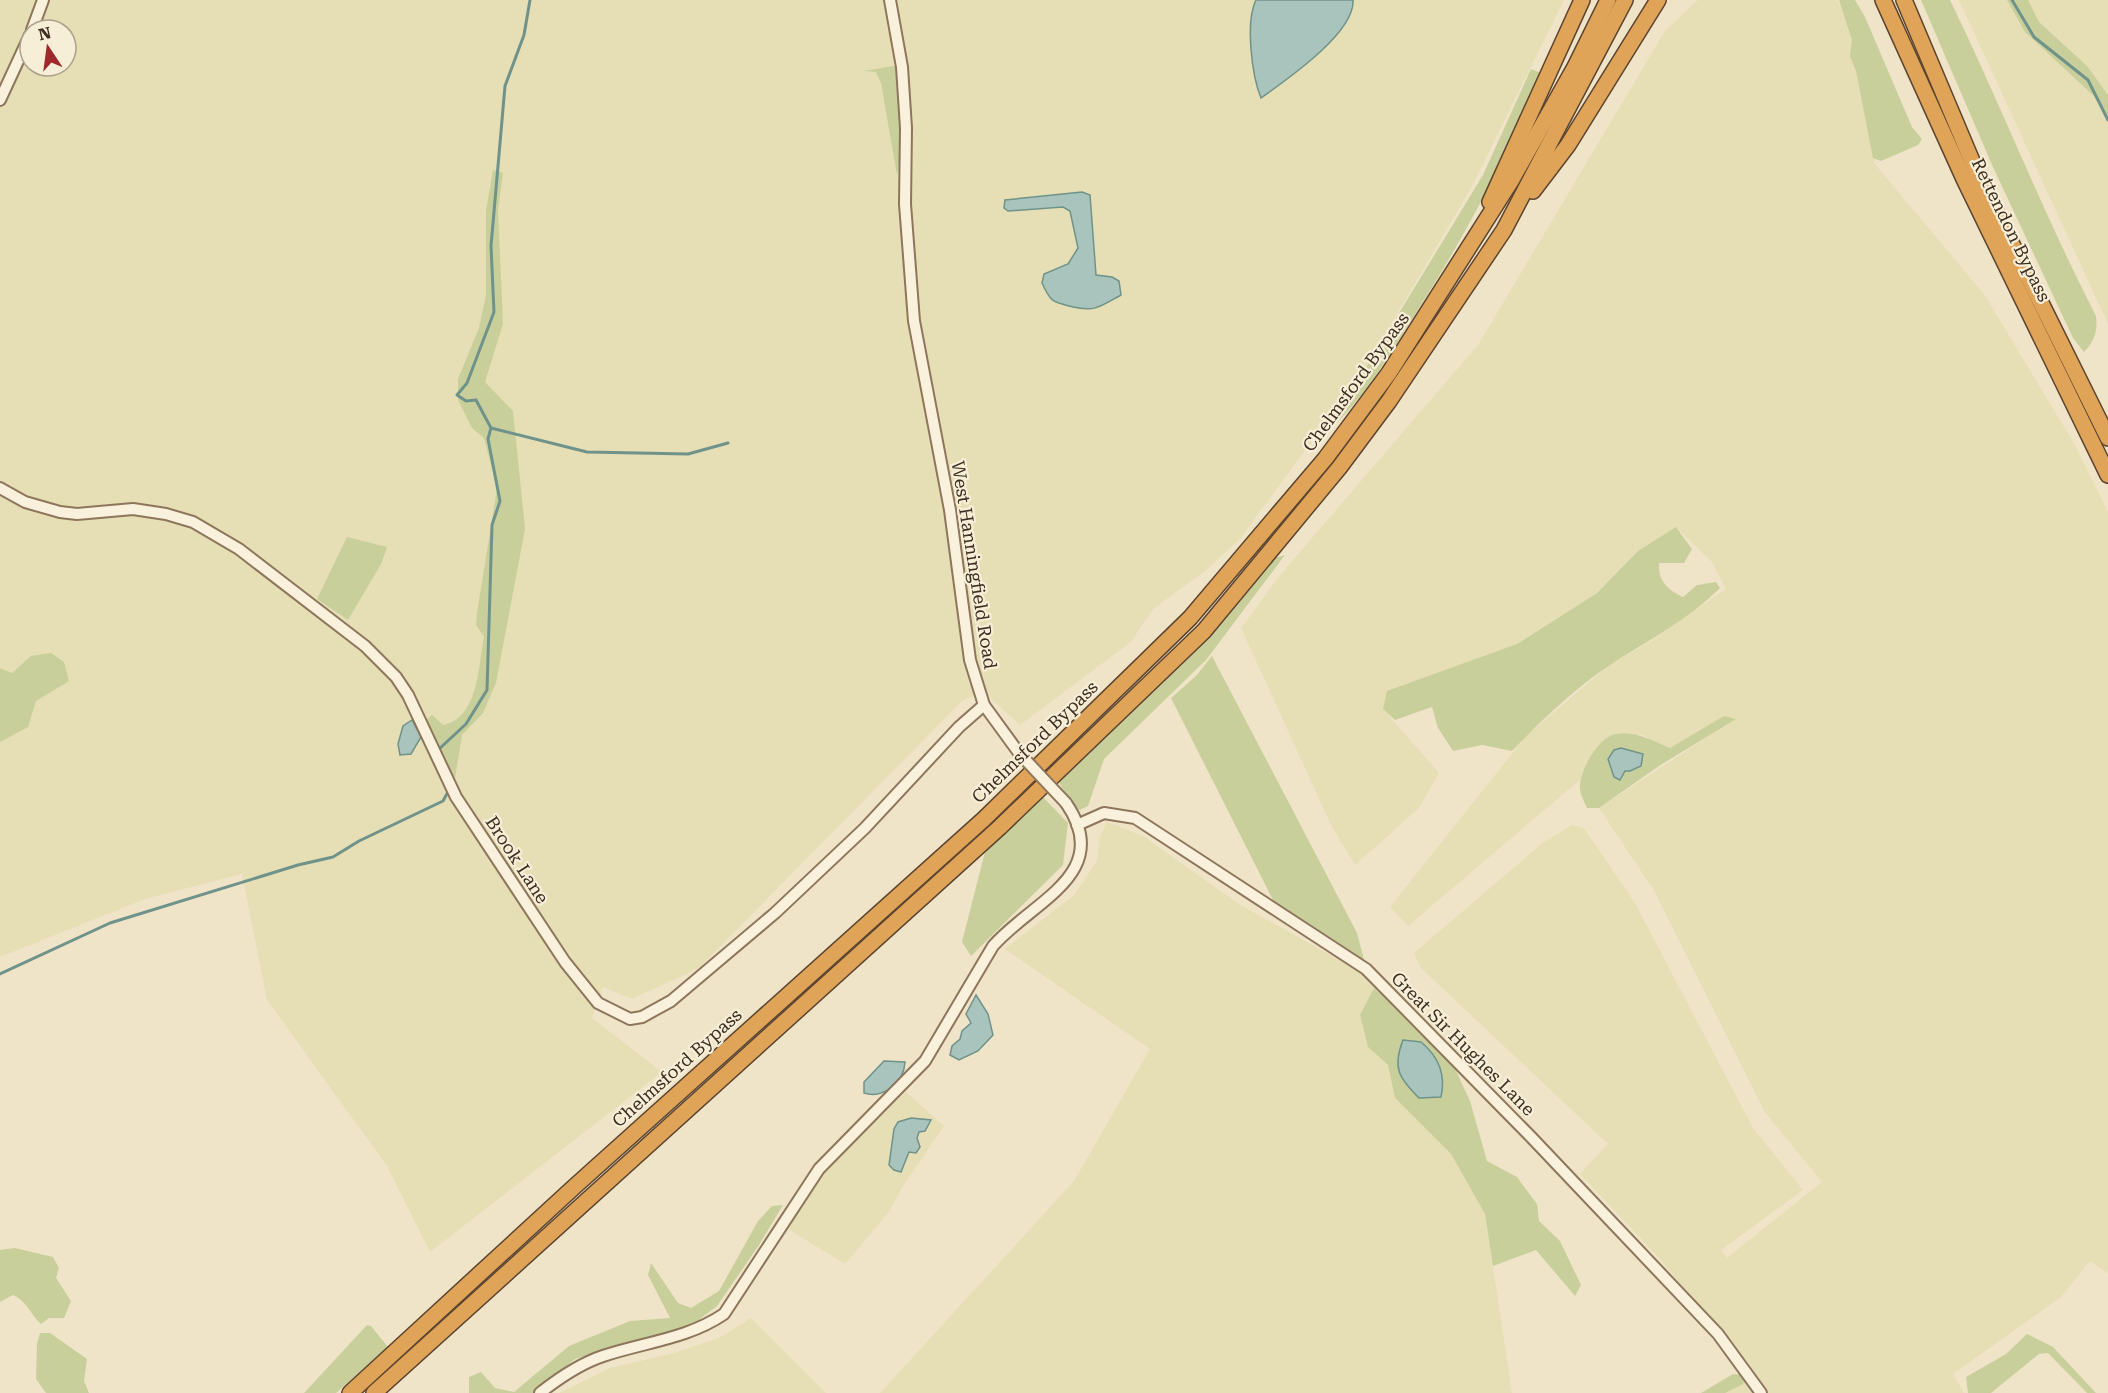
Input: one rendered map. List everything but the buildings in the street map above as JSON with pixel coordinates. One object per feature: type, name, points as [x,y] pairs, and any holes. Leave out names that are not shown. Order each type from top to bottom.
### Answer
[{"type":"highway","points":[[1473,243],[1582,0]]},
{"type":"highway","name":"Chelmsford Bypass","points":[[350,1393],[574,1187],[984,819],[1190,618],[1325,459],[1389,374],[1473,243],[1575,67],[1608,0]]},
{"type":"highway","name":"Chelmsford Bypass","points":[[374,1393],[1000,827],[1204,631],[1339,468],[1389,401],[1504,230],[1625,0]]},
{"type":"highway","points":[[1504,230],[1568,145],[1658,0]]},
{"type":"highway","name":"Rettendon Bypass","points":[[1883,0],[1964,179],[2108,475]]},
{"type":"highway","name":"Rettendon Bypass","points":[[1904,0],[1980,180],[2108,438]]},
{"type":"street","points":[[36,18],[43,0]]},
{"type":"street","name":"West Hanningfield Road","points":[[540,1393],[567,1372],[602,1356],[667,1340],[704,1327],[724,1314],[819,1169],[925,1061],[993,946],[1014,924],[1059,889],[1072,875],[1079,862],[1081,846],[1077,825],[1066,803],[1019,753],[984,705],[970,660],[950,510],[918,352],[905,204],[906,128],[902,67],[890,0]]},
{"type":"street","points":[[0,100],[18,61]]},
{"type":"street","name":"Brook Lane","points":[[0,488],[25,502],[60,512],[77,514],[133,509],[166,514],[193,522],[239,549],[365,646],[389,669],[408,695],[456,797],[565,962],[598,1003],[630,1019],[642,1017],[671,1001],[776,913],[865,828],[959,727],[984,705]]},
{"type":"street","name":"Great Sir Hughes Lane","points":[[1077,825],[1104,813],[1135,818],[1366,969],[1532,1138],[1710,1325],[1761,1393]]},
{"type":"shaded area","points":[[0,0],[1564,0],[1470,190],[1364,370],[1240,539],[1205,571],[1153,609],[1131,642],[1020,725],[983,691],[962,701],[699,968],[632,999],[603,987],[592,1018],[662,1072],[430,1252],[387,1166],[267,1000],[242,874],[145,899],[0,957]]},
{"type":"shaded area","points":[[1698,0],[1838,0],[1854,37],[1877,154],[1874,163],[1984,294],[2075,445],[2108,512],[2108,1273],[2090,1261],[2061,1297],[1953,1374],[1964,1393],[1705,1393],[1750,1367],[1659,1258],[1580,1174],[1608,1144],[1421,968],[1414,953],[1544,842],[1572,825],[1584,828],[1635,903],[1753,1128],[1803,1190],[1721,1250],[1727,1258],[1822,1182],[1764,1111],[1653,889],[1599,808],[1735,719],[1670,748],[1642,735],[1615,734],[1589,762],[1582,778],[1408,926],[1390,907],[1526,736],[1608,666],[1646,644],[1726,589],[1712,562],[1677,528],[1638,551],[1597,593],[1500,654],[1383,709],[1439,773],[1419,808],[1355,865],[1331,825],[1241,628],[1281,574],[1478,345],[1665,31]]},
{"type":"shaded area","points":[[1959,0],[2108,0],[2108,324]]},
{"type":"shaded area","points":[[1107,822],[1143,836],[1239,904],[1366,975],[1374,988],[1360,1015],[1368,1047],[1388,1065],[1395,1098],[1451,1154],[1485,1214],[1512,1393],[880,1393],[1074,1181],[1150,1049],[1005,949],[1074,895],[1097,861],[1099,839]]},
{"type":"shaded area","points":[[906,1092],[944,1126],[903,1186],[888,1213],[845,1264],[787,1228],[819,1177]]},
{"type":"shaded area","points":[[751,1318],[826,1393],[559,1393],[610,1368],[674,1353],[719,1338]]},
{"type":"green space","points":[[1839,0],[1855,0],[1865,17],[1912,127],[1922,139],[1918,145],[1881,161],[1873,158],[1856,71],[1850,56],[1852,40]]},
{"type":"green space","points":[[1921,0],[1950,0],[1969,40],[2058,238],[2096,316],[2094,336],[2084,352],[2073,338],[1993,167]]},
{"type":"green space","points":[[2007,0],[2028,0],[2039,22],[2087,66],[2108,95],[2108,118],[2094,96],[2025,32]]},
{"type":"green space","points":[[899,65],[901,153],[897,175],[881,83],[876,72],[864,71]]},
{"type":"green space","points":[[1531,69],[1541,73],[1515,134],[1470,223],[1391,353],[1371,382],[1337,423],[1334,421],[1345,402],[1483,175]]},
{"type":"green space","points":[[493,170],[503,173],[498,210],[503,324],[485,382],[513,411],[525,529],[496,683],[483,713],[462,735],[454,784],[423,723],[432,715],[443,725],[455,720],[464,712],[475,689],[484,637],[476,625],[477,613],[497,489],[484,438],[472,428],[458,400],[458,379],[479,328],[486,295],[486,211]]},
{"type":"green space","points":[[1676,527],[1692,549],[1684,563],[1659,563],[1662,580],[1683,597],[1697,585],[1716,582],[1720,588],[1681,620],[1584,684],[1512,751],[1482,745],[1453,751],[1438,728],[1432,707],[1395,720],[1383,709],[1387,691],[1517,644],[1597,593],[1638,551]]},
{"type":"green space","points":[[347,537],[387,547],[381,564],[348,620],[317,599]]},
{"type":"green space","points":[[1285,555],[1206,660],[1104,759],[1088,806],[1080,810],[1070,804],[1058,780],[1272,559]]},
{"type":"green space","points":[[51,653],[64,662],[69,681],[36,701],[28,727],[0,742],[0,668],[12,673],[31,656]]},
{"type":"green space","points":[[1212,656],[1357,933],[1364,960],[1341,951],[1274,902],[1171,698],[1196,676]]},
{"type":"green space","points":[[1724,716],[1736,719],[1659,766],[1599,808],[1587,808],[1580,790],[1582,774],[1590,757],[1609,737],[1623,733],[1637,735],[1670,748]]},
{"type":"green space","points":[[1041,795],[1068,823],[1063,865],[971,956],[962,942],[987,844]]},
{"type":"green space","points":[[1374,988],[1450,1058],[1470,1101],[1487,1161],[1517,1177],[1537,1204],[1539,1221],[1560,1241],[1581,1285],[1575,1296],[1536,1250],[1493,1266],[1485,1214],[1451,1154],[1395,1098],[1388,1065],[1368,1047],[1360,1015]]},
{"type":"green space","points":[[783,1205],[717,1306],[688,1328],[575,1359],[533,1393],[469,1393],[469,1377],[481,1372],[495,1388],[514,1392],[569,1346],[630,1321],[670,1318],[648,1275],[651,1263],[678,1303],[691,1308],[719,1291],[758,1221],[772,1206]]},
{"type":"green space","points":[[15,1248],[53,1257],[59,1268],[56,1278],[71,1301],[64,1318],[49,1318],[41,1324],[25,1304],[13,1295],[0,1302],[0,1250]]},
{"type":"green space","points":[[367,1325],[371,1326],[388,1347],[336,1393],[304,1393]]},
{"type":"green space","points":[[40,1333],[50,1333],[87,1359],[84,1381],[89,1393],[46,1393],[36,1379],[37,1344]]},
{"type":"green space","points":[[2027,1334],[2053,1347],[2096,1393],[2087,1393],[2048,1353],[2039,1354],[1991,1393],[1968,1393],[1966,1377],[2006,1354]]},
{"type":"green space","points":[[1733,1374],[1745,1375],[1743,1384],[1725,1393],[1701,1393]]},
{"type":"water","points":[[1256,0],[1353,0],[1351,13],[1331,41],[1302,68],[1261,98],[1255,76],[1250,35]]},
{"type":"water","points":[[1082,192],[1090,195],[1096,275],[1112,277],[1119,281],[1121,295],[1098,307],[1087,309],[1053,301],[1042,283],[1044,274],[1068,264],[1078,248],[1070,211],[1063,207],[1008,211],[1004,208],[1005,200]]},
{"type":"water","points":[[412,720],[421,737],[411,754],[400,755],[398,744],[403,726]]},
{"type":"water","points":[[1621,748],[1643,754],[1641,766],[1625,771],[1620,780],[1614,777],[1608,759],[1614,750]]},
{"type":"water","points":[[976,995],[988,1014],[993,1035],[978,1051],[959,1060],[950,1055],[952,1046],[960,1039],[962,1031],[971,1023],[966,1014]]},
{"type":"water","points":[[1403,1040],[1421,1042],[1432,1053],[1441,1074],[1441,1097],[1419,1098],[1402,1078],[1398,1058]]},
{"type":"water","points":[[884,1061],[905,1062],[901,1077],[897,1083],[885,1091],[878,1094],[864,1093],[864,1082]]},
{"type":"water","points":[[911,1118],[931,1120],[925,1131],[919,1132],[917,1138],[920,1147],[916,1153],[909,1152],[901,1172],[889,1165],[894,1129],[898,1122]]},
{"type":"waterway","points":[[438,750],[466,724],[487,690],[492,525],[500,501],[488,439],[491,428],[476,400],[466,401],[457,395],[467,383],[494,312],[491,246],[505,86],[524,35],[530,0]]},
{"type":"waterway","points":[[2012,0],[2034,37],[2088,80],[2108,120]]},
{"type":"waterway","points":[[491,428],[587,452],[688,454],[728,443]]},
{"type":"waterway","points":[[0,974],[110,923],[298,865],[333,857],[359,841],[443,801],[449,790]]}]
